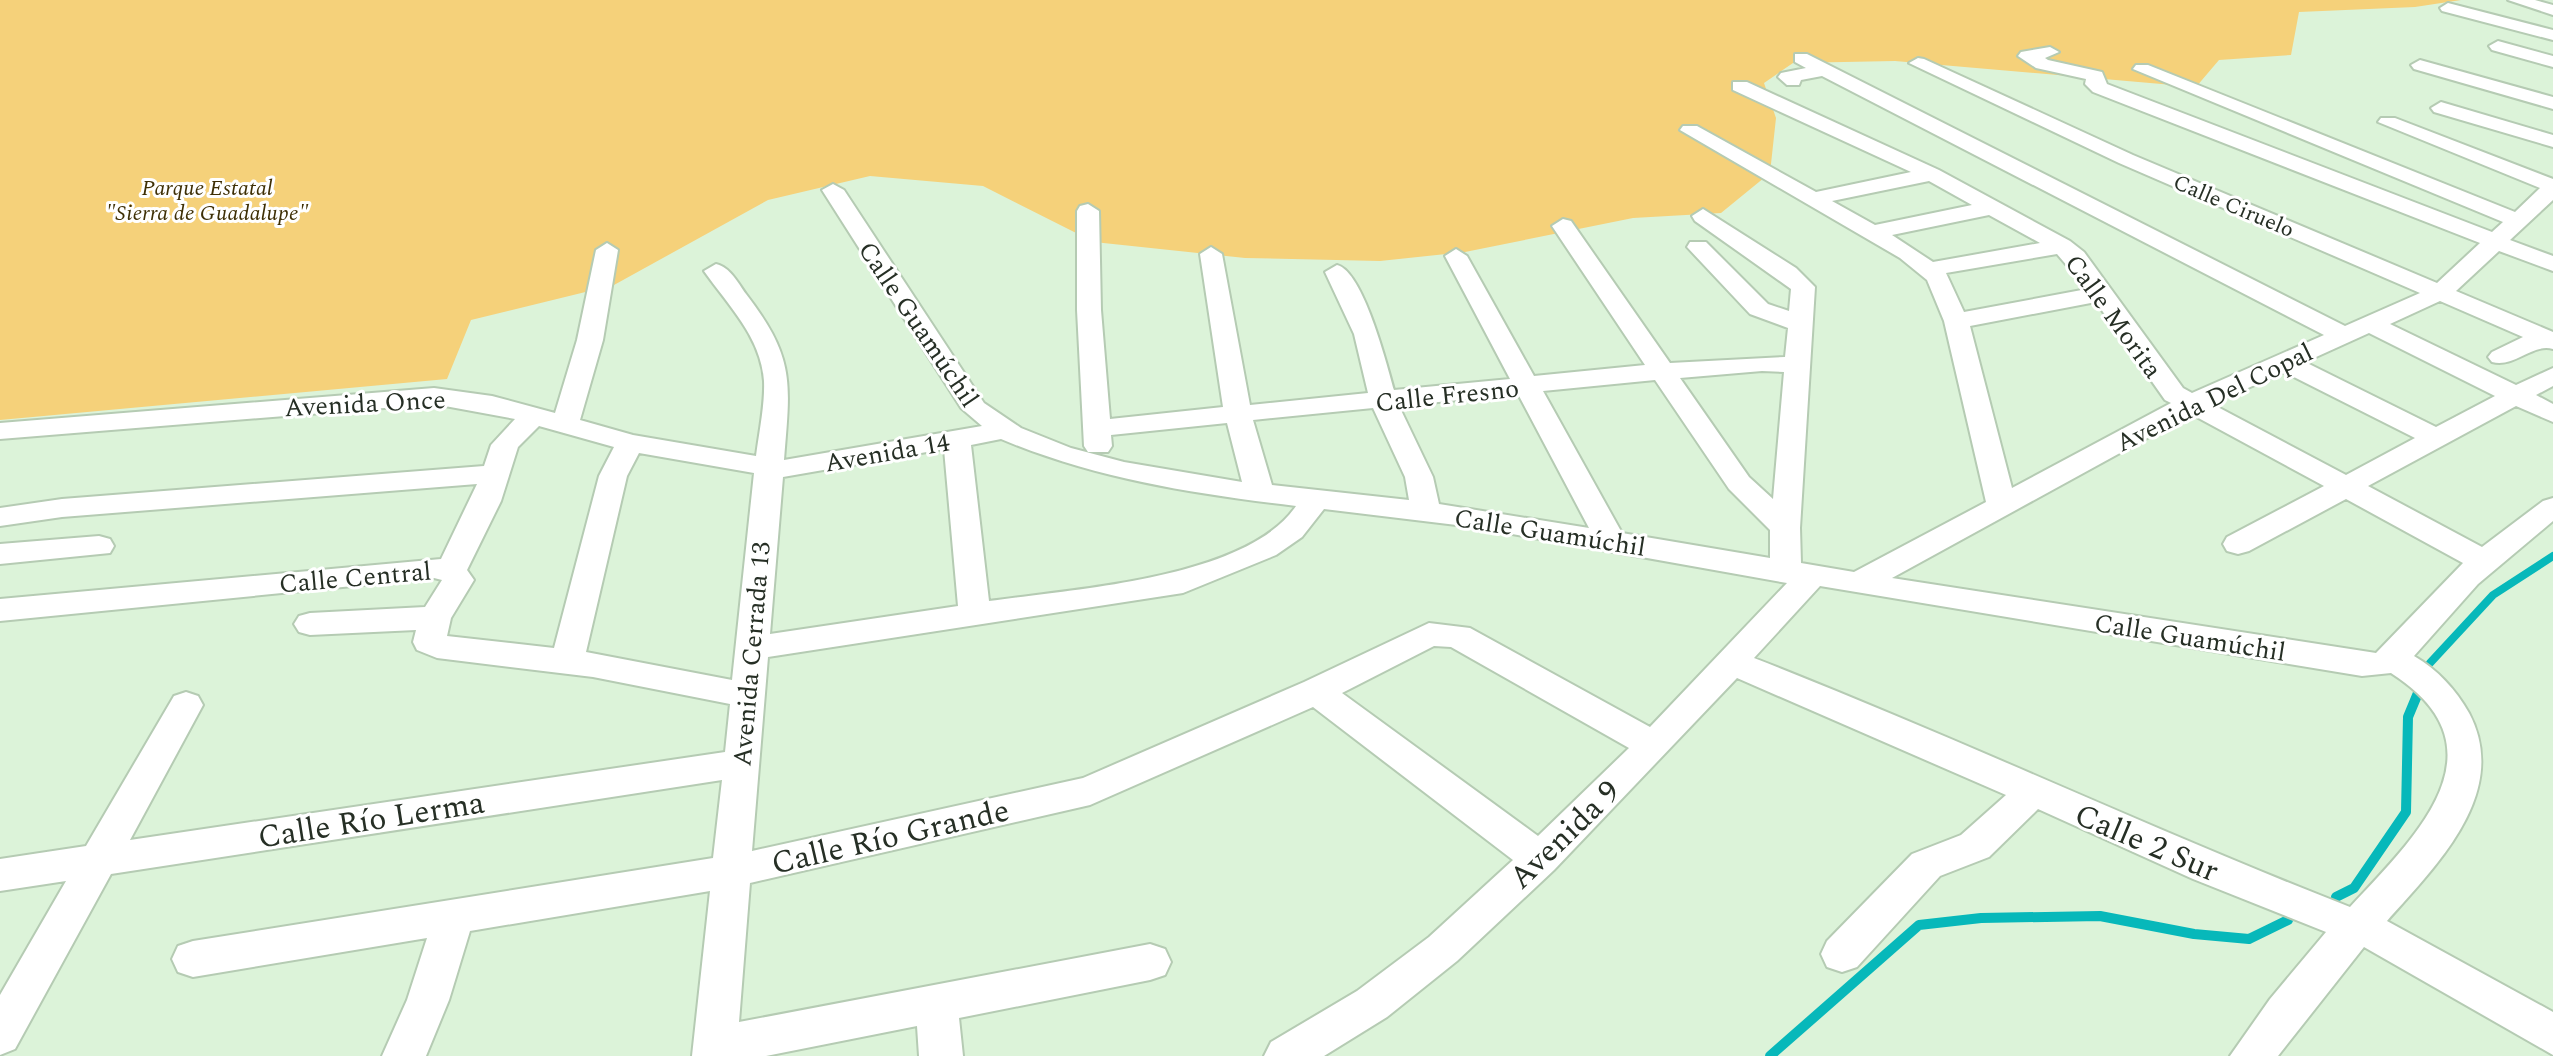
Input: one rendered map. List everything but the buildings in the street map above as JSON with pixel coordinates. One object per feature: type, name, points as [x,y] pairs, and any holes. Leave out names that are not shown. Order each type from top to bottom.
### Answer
[{"type":"street","points":[[2516,0],[2553,10]]},
{"type":"street","points":[[2448,8],[2553,35]]},
{"type":"street","points":[[2498,46],[2553,62]]},
{"type":"street","points":[[2050,52],[2027,56],[2042,64],[2096,76],[2094,84],[2100,88],[2553,264]]},
{"type":"street","points":[[1801,58],[2344,335]]},
{"type":"street","name":"Calle Ciruelo","points":[[1918,63],[2084,140],[2549,339]]},
{"type":"street","points":[[2420,65],[2553,103]]},
{"type":"street","points":[[2142,69],[2519,221]]},
{"type":"street","points":[[1793,81],[1787,77],[1823,70]]},
{"type":"street","name":"Calle Morita","points":[[1740,86],[1932,174],[2062,246],[2076,257],[2165,385],[2192,403],[2482,560]]},
{"type":"street","points":[[2441,108],[2553,141]]},
{"type":"street","points":[[2388,122],[2553,187]]},
{"type":"street","points":[[1690,130],[1814,199],[1930,269],[1941,285],[1956,321],[2002,507]]},
{"type":"street","points":[[1814,199],[1932,174]]},
{"type":"street","name":"Avenida Del Copal","points":[[1856,584],[2192,403],[2441,292],[2498,243],[2553,187]]},
{"type":"street","name":"Calle Guamúchil","points":[[833,190],[962,393],[984,418],[1002,431],[1098,464],[1159,477],[1426,511],[1799,575],[2362,664],[2379,665],[2394,659]]},
{"type":"street","points":[[1869,233],[1990,208]]},
{"type":"street","points":[[1088,211],[1089,310],[1098,464]]},
{"type":"street","points":[[1703,216],[1799,281],[1804,295],[1785,528],[1799,575]]},
{"type":"street","points":[[1563,226],[1739,483],[1785,528]]},
{"type":"street","points":[[1930,269],[2062,246]]},
{"type":"street","points":[[1698,247],[1759,309],[1801,324]]},
{"type":"street","points":[[565,425],[590,340],[607,250]]},
{"type":"street","points":[[1211,254],[1238,415],[1259,491]]},
{"type":"street","points":[[1456,256],[1611,541]]},
{"type":"street","name":"Avenida Cerrada 13","points":[[715,1051],[746,696],[771,468],[776,365],[764,338],[716,271]]},
{"type":"street","points":[[1337,272],[1366,334],[1384,402],[1419,477],[1426,511]]},
{"type":"street","points":[[1956,321],[2100,294]]},
{"type":"street","points":[[2370,324],[2553,414]]},
{"type":"street","points":[[2501,357],[2549,339]]},
{"type":"street","points":[[2283,361],[2436,438]]},
{"type":"street","name":"Calle Fresno","points":[[1097,428],[1384,402],[1665,371],[1762,363],[1797,365]]},
{"type":"street","points":[[2238,544],[2553,376]]},
{"type":"street","name":"Avenida Once","points":[[0,431],[422,396],[460,398],[630,443],[771,468]]},
{"type":"street","points":[[451,570],[486,501],[505,445],[533,416]]},
{"type":"street","name":"Avenida 14","points":[[771,468],[791,469],[1002,431]]},
{"type":"street","points":[[957,440],[975,617]]},
{"type":"street","points":[[568,659],[613,476],[630,443]]},
{"type":"street","points":[[0,517],[62,508],[494,474]]},
{"type":"street","points":[[751,648],[1152,589],[1210,574],[1265,548],[1291,530],[1306,515],[1315,499]]},
{"type":"street","points":[[2252,1056],[2317,971],[2359,926],[2453,811],[2464,784],[2467,756],[2454,715],[2427,681],[2394,659],[2428,612],[2482,560],[2553,507]]},
{"type":"street","points":[[0,554],[99,546]]},
{"type":"street","name":"Calle Central","points":[[0,610],[434,568],[451,570],[458,580],[435,618],[429,642],[437,647],[568,659],[642,671],[746,696]]},
{"type":"street","name":"Avenida 9","points":[[1286,1056],[1372,1004],[1431,958],[1540,859],[1733,663],[1799,575]]},
{"type":"street","points":[[310,624],[435,618]]},
{"type":"street","name":"Calle Río Grande","points":[[193,959],[732,871],[1090,791],[1316,691],[1429,634],[1458,636],[1654,745]]},
{"type":"street","name":"Calle 2 Sur","points":[[1733,663],[1832,702],[2207,868],[2359,926],[2431,962],[2553,1035]]},
{"type":"street","points":[[1316,691],[1540,859]]},
{"type":"street","points":[[0,1035],[186,705]]},
{"type":"street","name":"Calle Río Lerma","points":[[0,875],[741,763]]},
{"type":"street","points":[[1842,954],[1926,865],[1975,846],[1992,833],[2031,792]]},
{"type":"street","points":[[404,1056],[428,1000],[455,915]]},
{"type":"street","points":[[715,1051],[937,1003],[1150,962]]},
{"type":"street","points":[[937,1003],[941,1056]]},
{"type":"green space","name":"Parque Estatal \"Sierra de Guadalupe\"","points":[[0,0],[2461,0],[2415,7],[2299,12],[2291,55],[2219,60],[2196,87],[1895,61],[1793,63],[1764,83],[1776,118],[1770,173],[1721,213],[1633,218],[1465,252],[1380,261],[1245,258],[1094,242],[983,186],[870,176],[768,200],[614,285],[471,320],[447,379],[0,420]]},
{"type":"waterway","points":[[2430,663],[2493,595],[2553,556]]},
{"type":"waterway","points":[[2336,897],[2354,888],[2406,812],[2408,717],[2418,693]]},
{"type":"waterway","points":[[1770,1056],[1919,925],[1981,918],[2100,916],[2194,934],[2249,939],[2288,920]]}]
